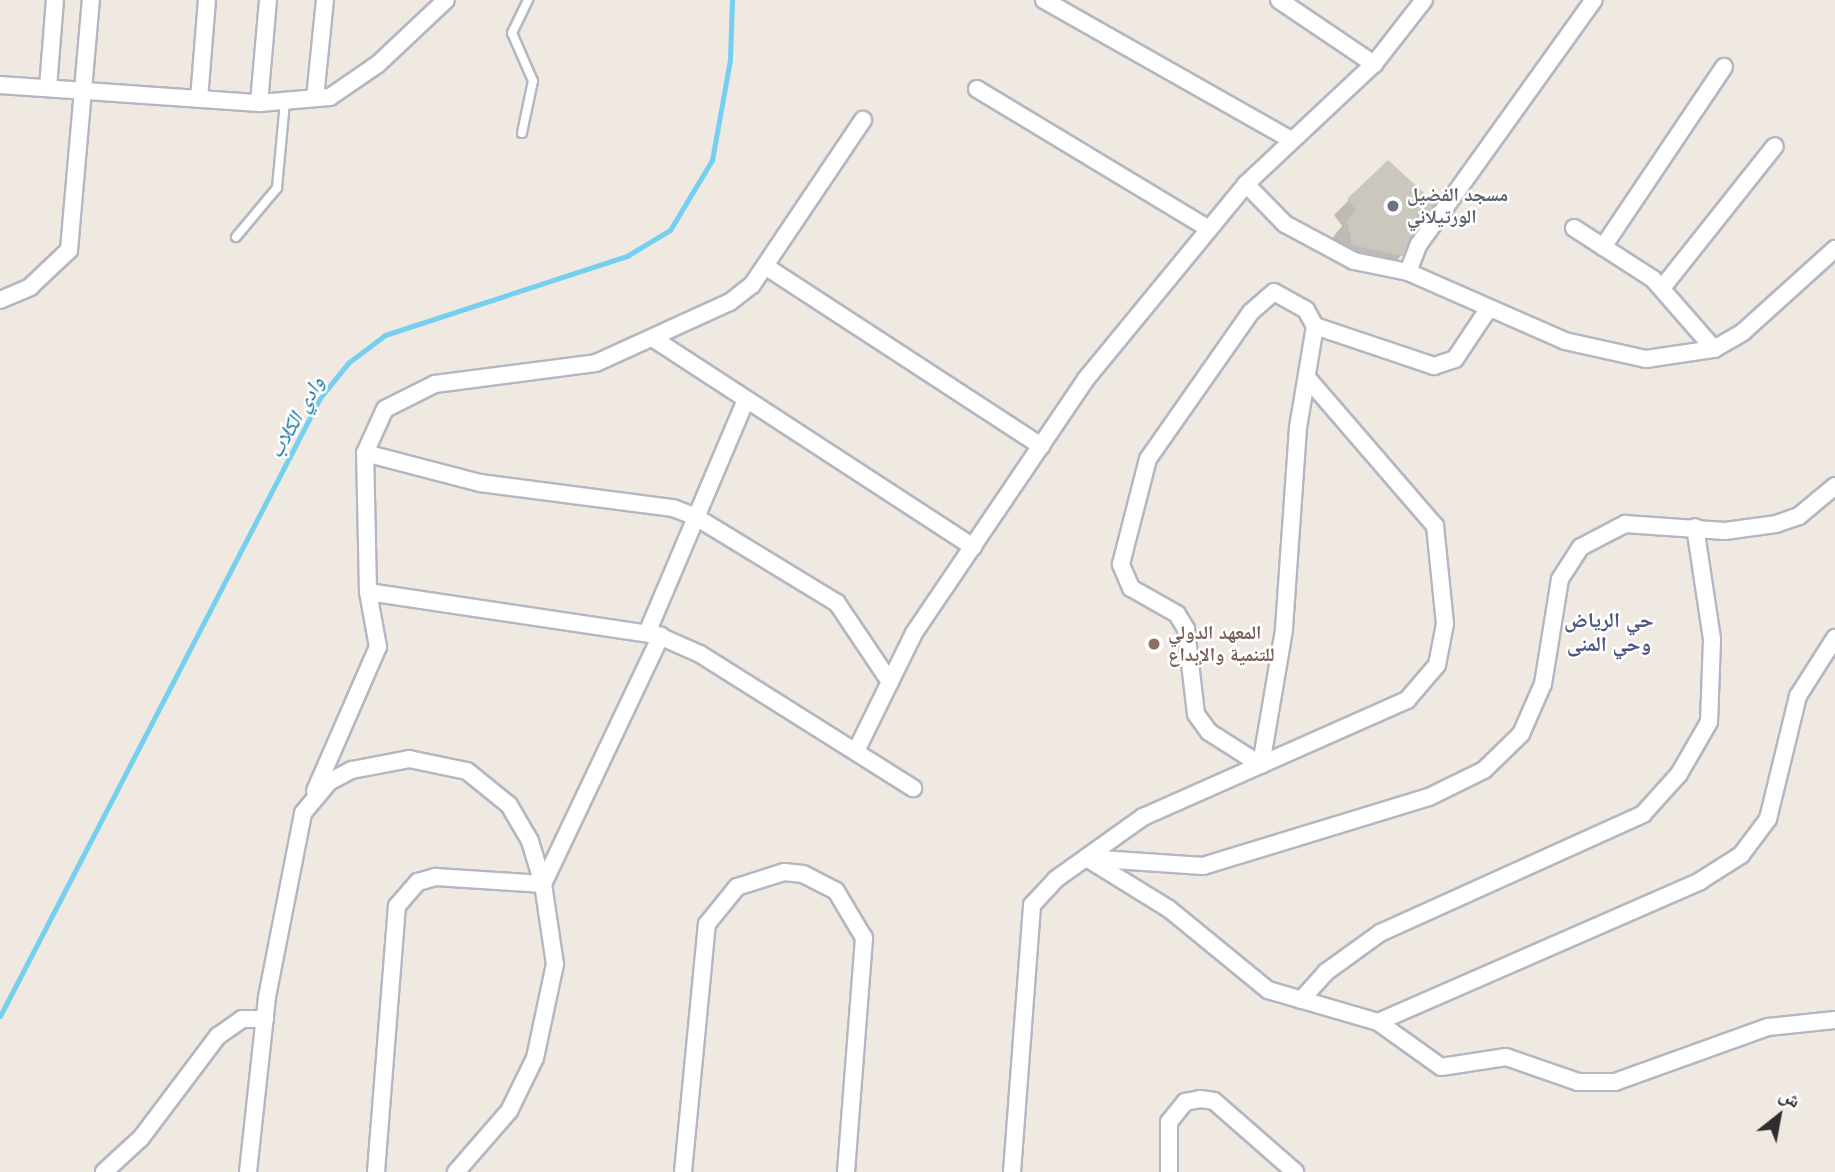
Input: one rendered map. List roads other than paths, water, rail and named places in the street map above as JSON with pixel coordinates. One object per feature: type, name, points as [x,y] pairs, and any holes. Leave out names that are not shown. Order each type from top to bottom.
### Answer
[{"type":"street","points":[[48,88],[55,0]]},
{"type":"street","points":[[0,300],[30,287],[69,250],[91,0]]},
{"type":"street","points":[[199,99],[207,0]]},
{"type":"street","points":[[259,103],[268,0]]},
{"type":"street","points":[[315,98],[325,0]]},
{"type":"street","points":[[324,18],[335,0]]},
{"type":"street","points":[[0,85],[259,103],[315,98],[345,90],[446,0]]},
{"type":"street","points":[[1044,0],[1291,140]]},
{"type":"street","points":[[1279,0],[1302,7],[1374,64]]},
{"type":"street","points":[[856,751],[890,682],[973,547],[1086,379],[1246,184],[1374,64],[1424,0]]},
{"type":"street","points":[[1408,272],[1419,244],[1594,0]]},
{"type":"street","points":[[1603,247],[1724,66]]},
{"type":"street","points":[[977,89],[1209,229]]},
{"type":"street","points":[[248,1172],[265,1019],[294,836],[378,646],[368,592],[365,453],[385,409],[413,391],[596,363],[654,339],[730,302],[765,266],[863,120]]},
{"type":"street","points":[[1662,288],[1775,146]]},
{"type":"street","points":[[1246,184],[1285,224],[1343,255],[1408,272],[1565,341],[1646,359],[1714,349],[1743,332],[1835,249]]},
{"type":"street","points":[[1574,228],[1662,288],[1714,349]]},
{"type":"street","points":[[765,266],[1041,446]]},
{"type":"street","points":[[1274,292],[1306,310],[1315,326],[1309,380],[1297,441],[1284,631],[1261,765],[1209,732],[1196,714],[1186,629],[1177,614],[1131,588],[1121,564],[1148,459],[1251,312],[1274,292]]},
{"type":"street","points":[[1315,326],[1434,366],[1455,359],[1489,308]]},
{"type":"street","points":[[654,339],[973,547]]},
{"type":"street","points":[[1012,1172],[1032,905],[1086,858],[1143,817],[1408,700],[1437,665],[1445,624],[1435,526],[1309,380]]},
{"type":"street","points":[[543,884],[654,634],[696,517],[746,400]]},
{"type":"street","points":[[365,453],[480,482],[673,508],[696,517],[837,603],[890,682]]},
{"type":"street","points":[[1086,858],[1203,866],[1429,797],[1484,770],[1505,754],[1534,711],[1560,579],[1581,548],[1625,524],[1725,531],[1776,524],[1799,516],[1835,486]]},
{"type":"street","points":[[1301,1000],[1325,972],[1380,933],[1643,814],[1679,774],[1709,722],[1712,639],[1695,527]]},
{"type":"street","points":[[368,592],[654,634],[856,751],[913,788]]},
{"type":"street","points":[[1378,1022],[1700,881],[1741,855],[1768,818],[1798,695],[1835,638]]},
{"type":"street","points":[[312,797],[352,770],[381,762],[409,759],[467,771],[509,805],[530,841],[543,884],[555,964],[539,1046],[509,1111],[456,1172]]},
{"type":"street","points":[[1086,858],[1133,893],[1169,909],[1268,990],[1378,1022],[1441,1067],[1506,1056],[1597,1084],[1768,1027],[1835,1020]]},
{"type":"street","points":[[683,1172],[707,924],[737,887],[784,872],[803,874],[836,891],[864,938],[846,1172]]},
{"type":"street","points":[[376,1172],[397,906],[404,893],[436,877],[543,884]]},
{"type":"street","points":[[104,1172],[141,1138],[218,1036],[242,1019],[265,1019]]},
{"type":"street","points":[[1169,1172],[1169,1122],[1185,1102],[1200,1099],[1214,1101],[1295,1172]]},
{"type":"lane","points":[[522,133],[533,80],[512,33],[528,0]]},
{"type":"lane","points":[[236,237],[277,188],[285,101]]},
{"type":"waterway","name":"وادي الكلاب","points":[[0,1016],[320,398],[348,363],[385,335],[627,256],[670,230],[712,160],[730,60],[732,0]]},
{"type":"place","name":"مسجد الفضيل الورتيلاني","points":[[1393,206]]},
{"type":"place","name":"المعهد الدولي للتنمية والإبداع","points":[[1154,644]]},
{"type":"district","name":"حي الرياض وحي المنى","points":[[1609,632]]}]
